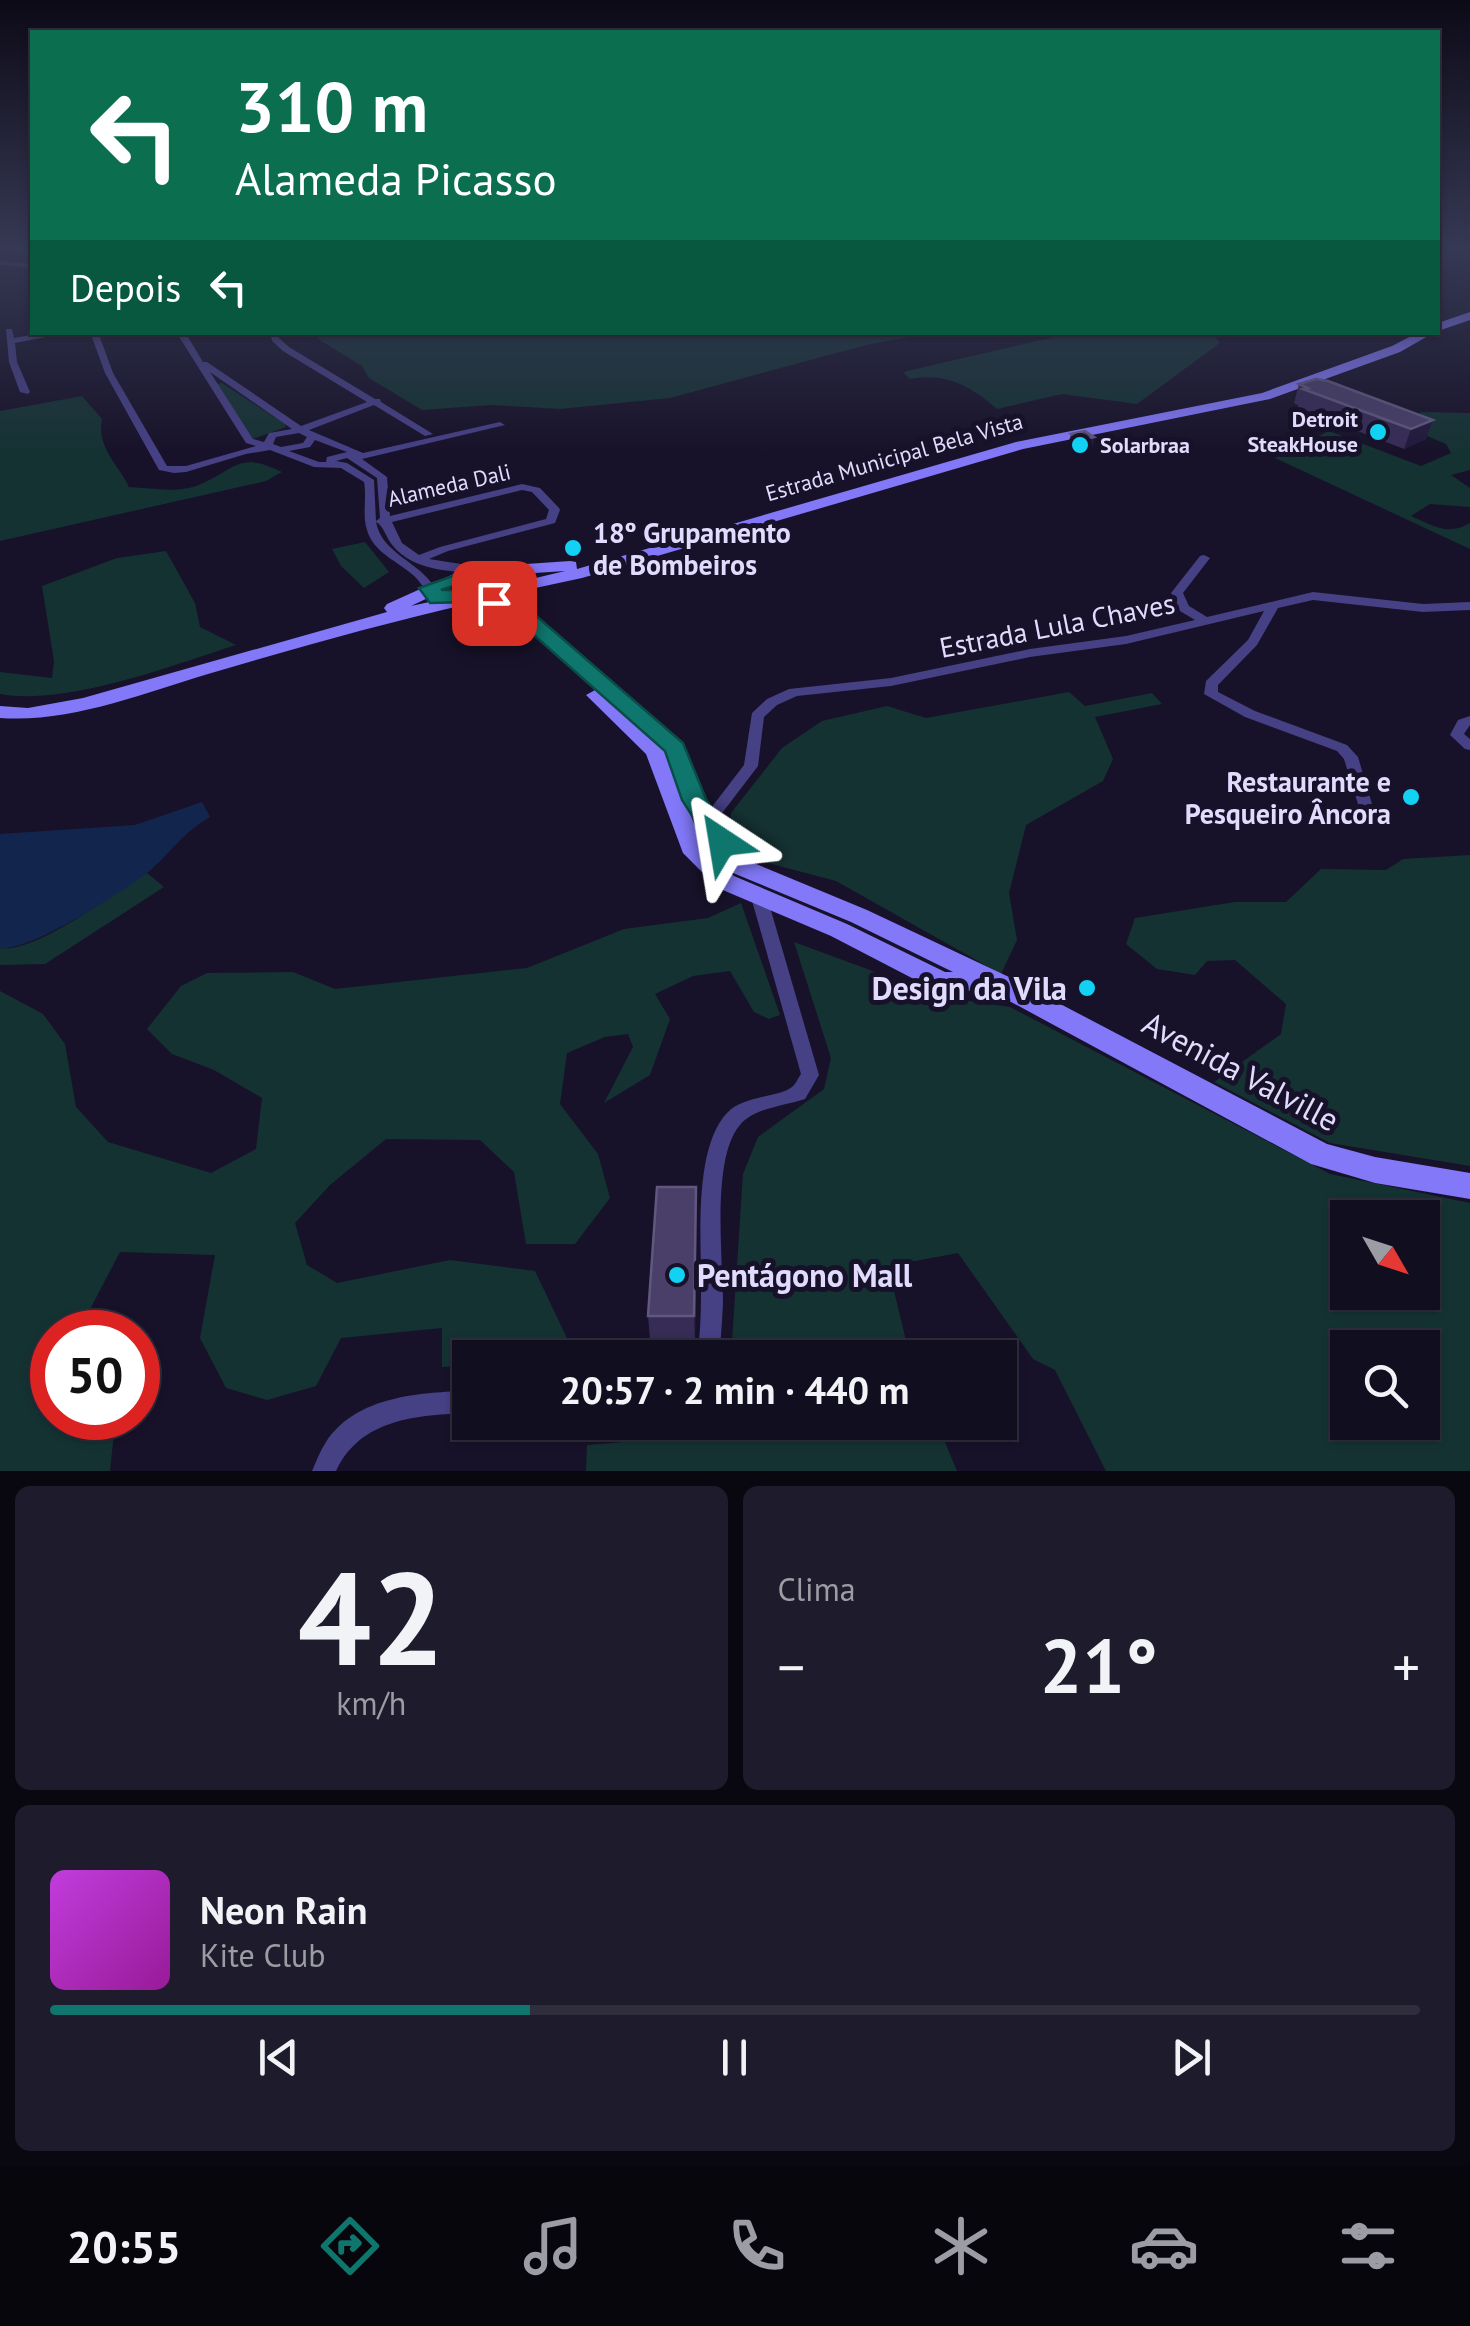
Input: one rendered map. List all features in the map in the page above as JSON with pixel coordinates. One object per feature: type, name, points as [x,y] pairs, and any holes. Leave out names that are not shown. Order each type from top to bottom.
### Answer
[{"type":"main road","points":[[1440,326],[1470,316]]},
{"type":"main road","name":"Estrada Municipal Bela Vista","points":[[0,709],[28,714],[66,708],[369,621],[626,560],[1021,445],[1265,396],[1396,349],[1423,335]]},
{"type":"main road","points":[[369,621],[429,588],[483,570],[626,560]]},
{"type":"main road","points":[[483,570],[511,575],[519,587],[525,616],[675,748],[694,800],[732,873]]},
{"type":"main road","points":[[429,588],[433,596],[449,601]]},
{"type":"main road","points":[[471,596],[501,608],[648,742],[661,760],[694,853],[732,873],[759,897],[942,982],[992,980]]},
{"type":"main road","name":"Avenida Valville","points":[[732,873],[914,943],[992,980],[1322,1155],[1375,1170],[1470,1186]]},
{"type":"main road","points":[[884,952],[902,957],[912,952],[914,943]]},
{"type":"street","points":[[25,392],[12,362],[10,336],[30,335]]},
{"type":"street","points":[[95,335],[109,372],[163,468],[184,469],[236,451],[270,447],[349,461]]},
{"type":"street","points":[[182,335],[250,442],[318,464],[349,461],[500,425]]},
{"type":"street","points":[[193,354],[196,335]]},
{"type":"street","points":[[274,335],[286,349],[428,434]]},
{"type":"street","points":[[193,354],[312,439],[384,483],[386,520],[394,543],[418,560],[449,568],[483,570]]},
{"type":"street","points":[[211,384],[226,380]]},
{"type":"street","points":[[270,447],[272,435],[301,430],[377,401]]},
{"type":"street","points":[[294,449],[312,439]]},
{"type":"street","points":[[312,439],[349,461],[369,480],[371,524],[385,551],[421,574],[429,588]]},
{"type":"street","name":"Alameda Dali","points":[[371,524],[516,488],[536,490],[555,510],[554,519],[444,549],[418,560]]},
{"type":"street","points":[[1204,558],[1177,594],[1184,608],[1206,622]]},
{"type":"street","name":"Estrada Lula Chaves","points":[[708,821],[750,766],[757,716],[783,696],[890,682],[1206,622],[1322,595],[1423,608],[1470,606]]},
{"type":"street","points":[[1272,606],[1253,642],[1211,684],[1211,694],[1250,714],[1342,748],[1352,757],[1365,804]]},
{"type":"street","points":[[1470,720],[1457,735],[1470,746]]},
{"type":"street","points":[[694,800],[709,805],[721,803]]},
{"type":"street","points":[[711,1340],[714,1321],[711,1174],[716,1145],[736,1116],[761,1103],[798,1093],[810,1074],[759,897]]},
{"type":"street","points":[[324,1471],[338,1443],[372,1417],[394,1410],[452,1404]]},
{"type":"green space","points":[[319,335],[920,335],[866,345],[670,398],[560,409],[492,405],[422,410],[369,378],[362,366],[318,339]]},
{"type":"green space","points":[[1062,335],[1214,335],[1220,343],[1137,404],[1062,394],[997,409],[957,383],[935,378],[910,379],[903,372]]},
{"type":"green space","points":[[222,383],[286,427],[253,439],[216,384]]},
{"type":"green space","points":[[82,396],[102,419],[105,447],[129,487],[184,489],[247,462],[282,472],[266,481],[0,541],[0,411]]},
{"type":"green space","points":[[1421,412],[1470,413],[1470,470],[1451,475],[1470,488],[1470,507],[1430,504],[1411,516],[1447,529],[1470,523],[1470,549],[1275,458],[1329,431],[1421,466],[1451,453],[1446,444],[1406,427]]},
{"type":"green space","points":[[365,542],[389,572],[364,588],[341,566],[332,549]]},
{"type":"green space","points":[[166,551],[195,603],[200,627],[236,645],[87,689],[27,696],[0,694],[0,672],[52,678],[54,661],[42,586],[117,558]]},
{"type":"green space","points":[[1069,692],[1085,706],[1152,693],[1162,704],[1095,717],[1113,759],[1103,781],[1026,825],[1009,893],[1017,940],[1001,974],[836,881],[764,862],[729,828],[731,813],[782,748],[822,721],[887,706],[926,718]]},
{"type":"green space","points":[[1470,855],[1470,1166],[1330,1143],[1214,1082],[1281,1034],[1286,1004],[1235,960],[1207,961],[1195,975],[1157,969],[1126,944],[1135,918],[1235,902],[1286,902],[1321,869],[1386,870],[1403,859]]},
{"type":"green space","points":[[147,873],[164,887],[45,964],[0,965],[0,948],[16,947],[54,932]]},
{"type":"green space","points":[[741,903],[780,1015],[769,1019],[754,1012],[730,971],[693,976],[655,994],[670,1019],[650,1075],[604,1103],[633,1047],[628,1034],[605,1037],[567,1053],[560,1104],[598,1154],[610,1198],[575,1244],[526,1244],[514,1172],[480,1140],[386,1139],[330,1185],[295,1223],[307,1265],[337,1283],[450,1260],[535,1271],[568,1340],[452,1340],[452,1366],[442,1367],[442,1328],[341,1338],[316,1386],[267,1400],[226,1388],[200,1338],[215,1255],[120,1252],[90,1310],[30,1310],[30,1440],[113,1440],[110,1471],[0,1471],[0,991],[43,1014],[65,1044],[76,1107],[108,1142],[211,1173],[256,1149],[262,1098],[214,1070],[172,1054],[147,1029],[181,986],[207,973],[293,972],[335,989],[527,968],[624,929],[708,918]]},
{"type":"green space","points":[[794,942],[943,997],[1010,1007],[1330,1174],[1470,1203],[1470,1471],[1106,1471],[1055,1370],[1033,1359],[958,1253],[888,1266],[906,1340],[732,1340],[743,1174],[758,1137],[824,1089],[831,1058]]},
{"type":"green space","points":[[647,1440],[944,1440],[957,1471],[586,1471],[587,1445]]},
{"type":"water","points":[[202,802],[210,817],[146,874],[52,931],[14,947],[0,948],[0,834],[135,825]]},
{"type":"building","points":[[1316,379],[1433,420],[1411,429],[1303,389],[1308,388],[1299,384]]},
{"type":"building","points":[[1085,431],[1094,437],[1079,440],[1071,434]]},
{"type":"building","name":"Pentágono Mall","points":[[657,1187],[696,1187],[694,1316],[648,1316]]},
{"type":"place","name":"Detroit SteakHouse","points":[[1378,432]]},
{"type":"place","name":"Solarbraa","points":[[1080,445]]},
{"type":"place","name":"18º Grupamento de Bombeiros","points":[[573,548]]},
{"type":"place","name":"Restaurante e Pesqueiro Âncora","points":[[1411,797]]},
{"type":"place","name":"Design da Vila","points":[[1087,988]]},
{"type":"place","name":"Pentágono Mall","points":[[677,1275]]},
{"type":"route","points":[[494,603],[471,596],[449,601],[437,599],[429,588],[483,570],[513,576],[525,616],[675,748],[694,800],[722,842]]}]
